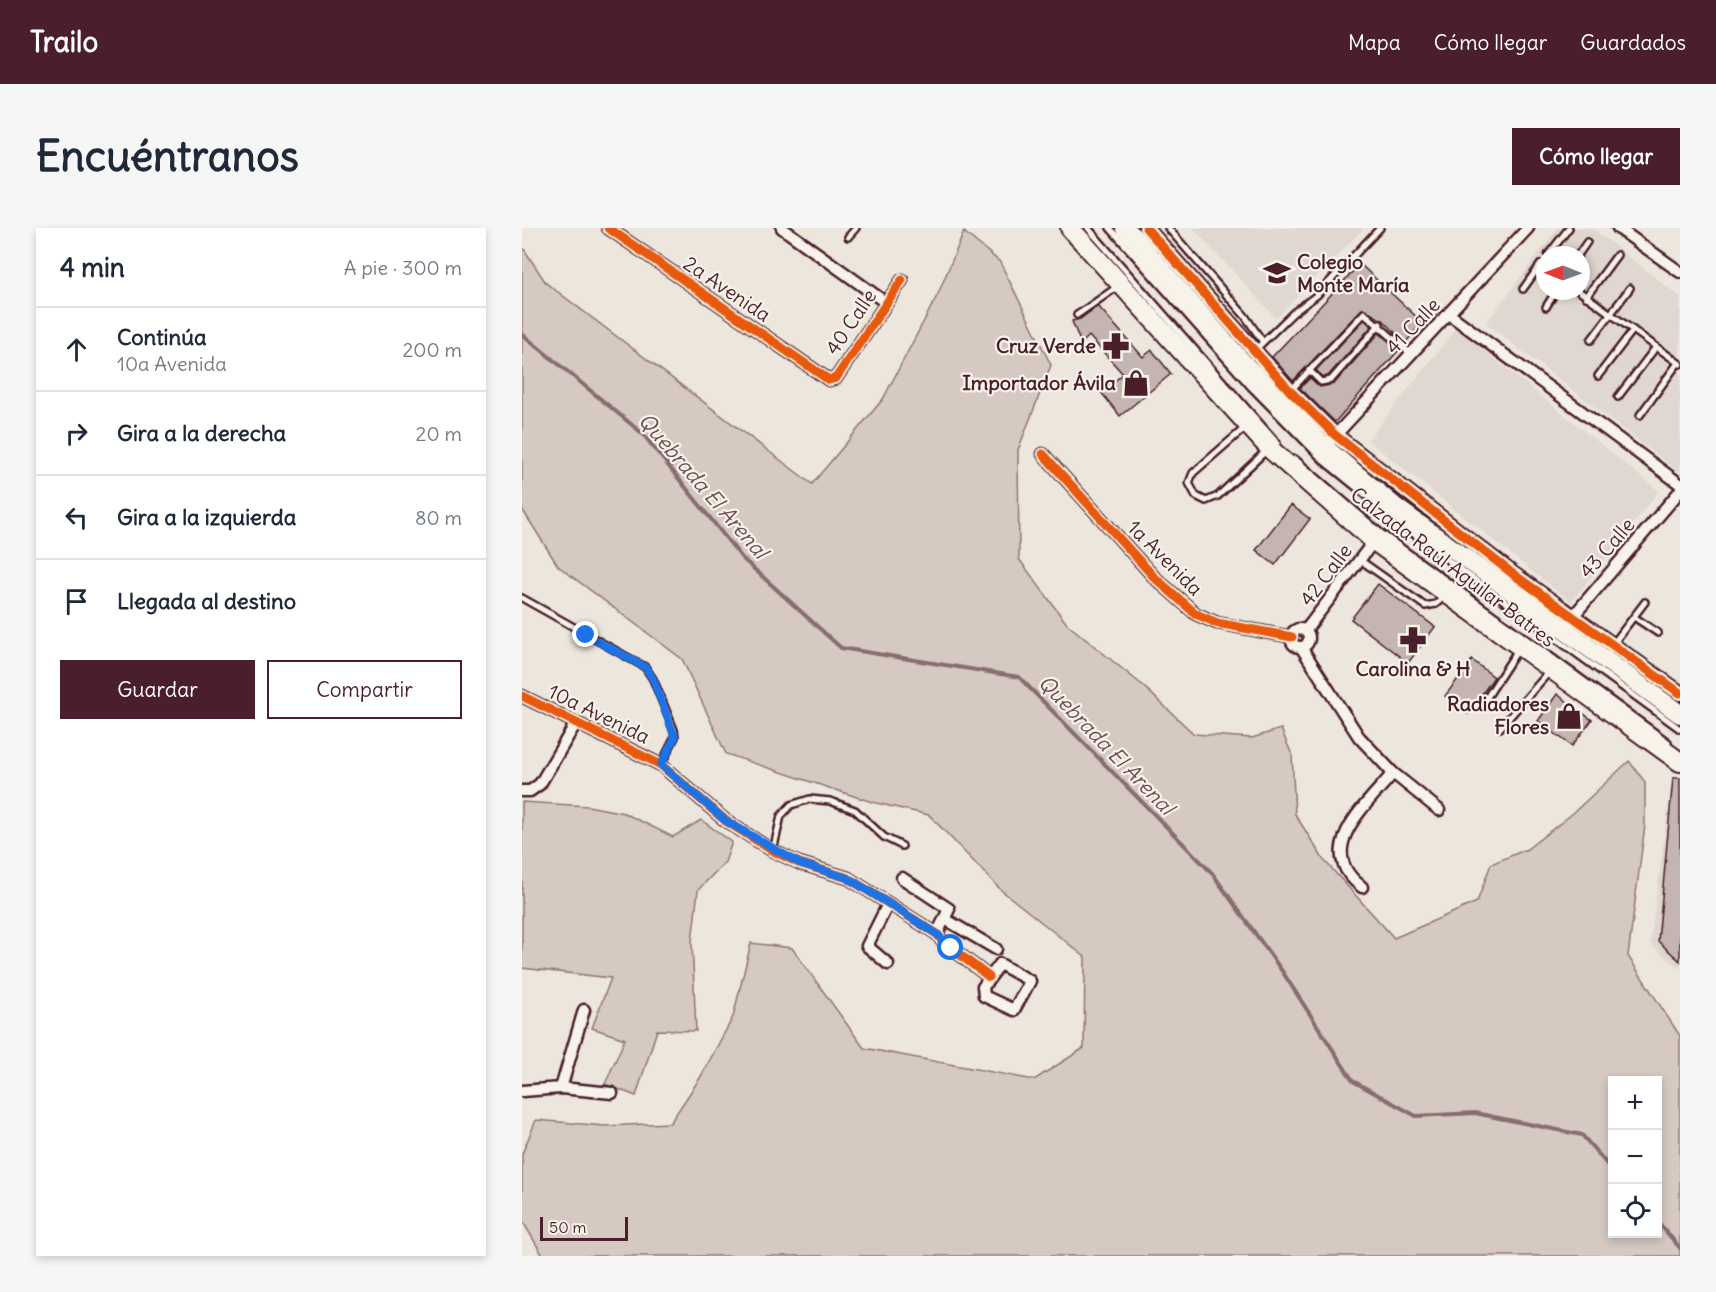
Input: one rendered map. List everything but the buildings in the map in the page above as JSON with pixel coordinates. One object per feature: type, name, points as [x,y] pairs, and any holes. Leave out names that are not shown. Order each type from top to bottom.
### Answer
[{"type":"highway","name":"Calzada Raúl Aguilar Batres","points":[[1070,228],[1269,448],[1374,541],[1680,762]]},
{"type":"highway","name":"Calzada Raúl Aguilar Batres","points":[[1125,228],[1245,365],[1330,442],[1395,507],[1567,623],[1680,714]]},
{"type":"street","name":"2a Avenida","points":[[608,228],[827,379]]},
{"type":"street","points":[[782,228],[885,302]]},
{"type":"street","points":[[1146,228],[1259,347],[1290,392],[1330,442]]},
{"type":"street","name":"41 Calle","points":[[1330,442],[1528,228]]},
{"type":"street","points":[[1618,228],[1680,272]]},
{"type":"street","name":"40 Calle","points":[[827,379],[836,378],[885,302],[902,280]]},
{"type":"street","points":[[1449,314],[1680,484]]},
{"type":"street","name":"1a Avenida","points":[[1042,454],[1154,577],[1196,614],[1217,623],[1292,637]]},
{"type":"street","name":"43 Calle","points":[[1567,623],[1680,491]]},
{"type":"street","name":"42 Calle","points":[[1305,631],[1374,541]]},
{"type":"street","points":[[1567,623],[1612,645],[1678,687]]},
{"type":"street","points":[[1298,630],[1305,631],[1308,642],[1301,647],[1295,646],[1292,637],[1298,630]]},
{"type":"street","points":[[1301,647],[1359,737],[1393,773],[1439,810]]},
{"type":"street","name":"10a Avenida","points":[[522,696],[661,765],[726,821],[773,851],[799,863],[848,878],[937,934],[942,941],[989,977]]},
{"type":"street","points":[[526,791],[540,784],[576,723]]},
{"type":"street","points":[[1362,886],[1350,878],[1342,866],[1341,843],[1358,815],[1393,773]]},
{"type":"street","points":[[902,878],[946,905],[948,912],[937,934]]},
{"type":"street","points":[[888,904],[867,946],[888,964]]},
{"type":"street","points":[[945,919],[996,949]]},
{"type":"street","points":[[1000,964],[1028,979],[1030,984],[1018,1007],[1011,1010],[984,996],[982,987],[989,977],[1000,964]]},
{"type":"street","points":[[561,1089],[584,1010]]},
{"type":"street","points":[[522,1091],[561,1089],[612,1093]]},
{"type":"lane","points":[[848,237],[856,228]]},
{"type":"lane","points":[[1088,228],[1278,445],[1381,532],[1671,744]]},
{"type":"lane","points":[[1110,228],[1251,387],[1325,462],[1430,547],[1680,729]]},
{"type":"lane","points":[[1168,228],[1245,316],[1259,347],[1293,313],[1317,295],[1380,228]]},
{"type":"lane","points":[[1555,246],[1569,228]]},
{"type":"lane","points":[[1584,246],[1587,242]]},
{"type":"lane","points":[[1590,292],[1617,255]]},
{"type":"lane","points":[[1523,289],[1536,273]]},
{"type":"lane","points":[[1077,315],[1121,284]]},
{"type":"lane","points":[[1591,340],[1630,288]]},
{"type":"lane","points":[[1546,307],[1550,300]]},
{"type":"lane","points":[[1590,300],[1679,364],[1640,415]]},
{"type":"lane","points":[[1290,392],[1360,315],[1368,314],[1411,354]]},
{"type":"lane","points":[[1309,370],[1321,382],[1331,380],[1380,324]]},
{"type":"lane","points":[[1598,376],[1633,330]]},
{"type":"lane","points":[[1618,397],[1656,347]]},
{"type":"lane","points":[[1248,425],[1193,473],[1189,483],[1196,496],[1206,501],[1218,496],[1269,448]]},
{"type":"lane","points":[[1360,560],[1425,606],[1436,604],[1447,593]]},
{"type":"lane","points":[[522,598],[645,667],[653,679],[674,730],[675,737],[661,765]]},
{"type":"lane","points":[[1612,645],[1645,602]]},
{"type":"lane","points":[[1634,617],[1658,633]]},
{"type":"lane","points":[[1482,705],[1520,647]]},
{"type":"lane","points":[[1500,728],[1551,669]]},
{"type":"lane","points":[[773,851],[781,816],[791,805],[810,799],[840,804],[855,810],[884,837],[903,846]]},
{"type":"shaded area","name":"Colegio Monte María","points":[[1193,228],[1364,228],[1276,318]]},
{"type":"shaded area","points":[[1558,228],[1592,228],[1680,297],[1680,473],[1486,323],[1536,257],[1536,300],[1590,300],[1590,246],[1544,246]]},
{"type":"shaded area","points":[[964,232],[1000,262],[1051,365],[1018,450],[1019,559],[1067,624],[1141,684],[1194,734],[1252,738],[1281,729],[1292,755],[1295,814],[1323,859],[1394,938],[1477,902],[1491,864],[1527,849],[1572,814],[1629,761],[1645,782],[1645,825],[1628,956],[1680,1036],[1680,1256],[543,1256],[522,1220],[522,1154],[536,1120],[605,1126],[670,1123],[700,1078],[733,1017],[751,943],[792,948],[864,1048],[1034,1080],[1084,1048],[1085,957],[1001,890],[929,815],[872,802],[726,754],[682,659],[558,566],[522,509],[522,246],[546,283],[812,484],[883,399],[938,294]]},
{"type":"shaded area","points":[[1456,328],[1659,491],[1571,602],[1368,440]]},
{"type":"shaded area","points":[[1680,776],[1680,969],[1650,944],[1671,787]]},
{"type":"shaded area","points":[[522,802],[588,806],[624,813],[673,837],[701,820],[732,842],[725,862],[698,890],[692,942],[696,1031],[657,1030],[636,1096],[605,1084],[625,1039],[592,1028],[611,978],[522,968]]},
{"type":"waterway","name":"Quebrada El Arenal","points":[[522,334],[643,434],[742,558],[841,648],[1019,677],[1212,873],[1282,971],[1353,1081],[1416,1116],[1475,1113],[1582,1135],[1608,1165]]},
{"type":"waterway","name":"Quebrada El Arenal","points":[[1662,1227],[1680,1248]]},
{"type":"cycle path","points":[[608,228],[829,380],[836,378],[902,280]]},
{"type":"cycle path","points":[[1146,228],[1290,391],[1335,435],[1513,574],[1680,693]]},
{"type":"cycle path","points":[[1043,454],[1154,577],[1196,614],[1217,623],[1292,637]]},
{"type":"cycle path","points":[[522,696],[661,765],[726,821],[773,851],[799,863],[848,878],[937,934],[942,941],[989,977]]},
{"type":"place","name":"Colegio Monte María","points":[[1277,273]]},
{"type":"place","name":"Cruz Verde","points":[[1116,346]]},
{"type":"place","name":"Importador Ávila","points":[[1136,383]]},
{"type":"place","name":"Carolina & H","points":[[1413,640]]},
{"type":"place","name":"Radiadores Flores","points":[[1569,716]]},
{"type":"route","points":[[586,635],[645,667],[653,679],[674,730],[675,737],[661,765],[726,821],[773,851],[799,863],[848,878],[937,934],[951,948]]}]
